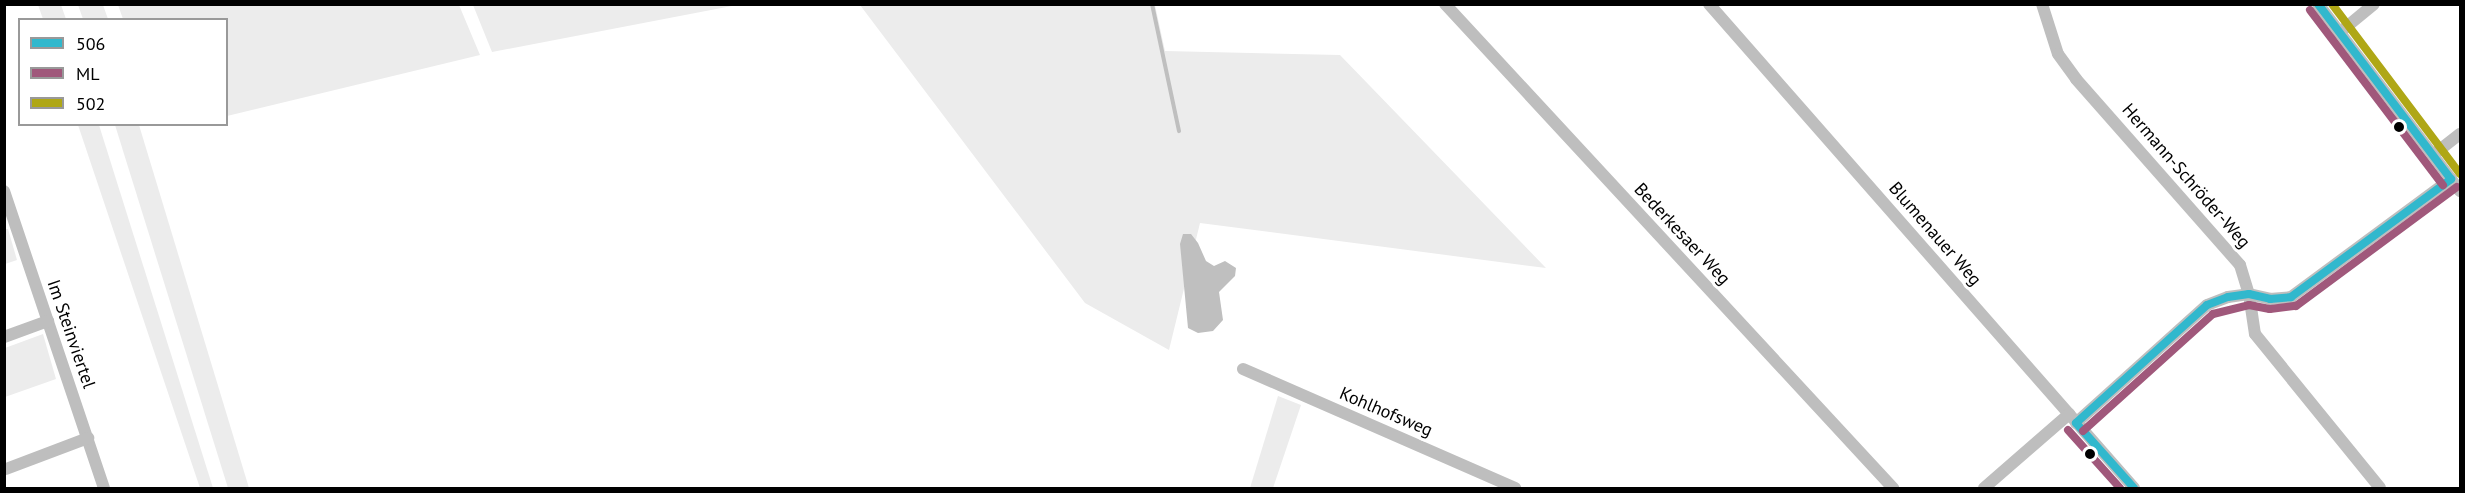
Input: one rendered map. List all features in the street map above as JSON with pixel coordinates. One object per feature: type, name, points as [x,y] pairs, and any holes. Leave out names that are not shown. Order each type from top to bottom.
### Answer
[{"type":"street","name":"Bederkesaer Weg","points":[[1445,4],[1893,489]]},
{"type":"street","name":"Hermann-Schröder-Weg","points":[[2042,4],[2058,54],[2076,79],[2240,265],[2249,294],[2255,334],[2380,489]]},
{"type":"street","points":[[2318,4],[2460,191]]},
{"type":"street","points":[[2339,33],[2374,4]]},
{"type":"street","name":"Blumenauer Weg","points":[[1713,6],[2134,489]]},
{"type":"street","points":[[2433,155],[2460,134]]},
{"type":"street","points":[[1984,489],[2073,418],[2207,305],[2228,297],[2249,294],[2270,299],[2291,297],[2451,179]]},
{"type":"street","name":"Im Steinviertel","points":[[4,191],[9,221],[48,321],[104,489]]},
{"type":"street","points":[[4,337],[48,321]]},
{"type":"street","name":"Kohlhofsweg","points":[[1243,369],[1515,489]]},
{"type":"street","points":[[6,469],[88,438]]},
{"type":"shaded area","points":[[38,5],[61,5],[66,18],[43,18]]},
{"type":"shaded area","points":[[78,5],[103,5],[108,18],[83,18]]},
{"type":"shaded area","points":[[118,5],[459,5],[480,55],[228,116],[228,18],[123,18]]},
{"type":"shaded area","points":[[473,5],[737,5],[492,52]]},
{"type":"shaded area","points":[[860,5],[1155,5],[1165,51],[1340,55],[1546,268],[1200,223],[1169,350],[1085,303]]},
{"type":"shaded area","points":[[78,126],[99,126],[213,488],[200,488]]},
{"type":"shaded area","points":[[115,126],[139,126],[249,488],[228,488]]},
{"type":"shaded area","points":[[5,229],[8,229],[17,260],[5,264]]},
{"type":"shaded area","points":[[1183,234],[1191,234],[1206,261],[1214,266],[1225,261],[1236,268],[1235,276],[1219,292],[1223,320],[1213,331],[1198,333],[1188,328],[1180,244]]},
{"type":"shaded area","points":[[43,334],[56,379],[5,397],[5,348]]},
{"type":"shaded area","points":[[1278,396],[1301,405],[1273,488],[1250,488]]},
{"type":"waterway","points":[[1152,4],[1179,131]]},
{"type":"transit line","name":"506","points":[[2318,4],[2451,179]]},
{"type":"transit line","name":"502","points":[[2332,4],[2460,174]]},
{"type":"transit line","name":"ML","points":[[2310,10],[2443,185]]},
{"type":"transit line","name":"506","points":[[2076,423],[2207,305],[2228,297],[2249,294],[2270,299],[2291,297],[2451,179]]},
{"type":"transit line","name":"ML","points":[[2083,431],[2213,314],[2249,305],[2270,309],[2296,306],[2457,187]]},
{"type":"transit line","name":"506","points":[[2076,423],[2134,488]]},
{"type":"transit line","name":"ML","points":[[2068,430],[2120,488]]}]
